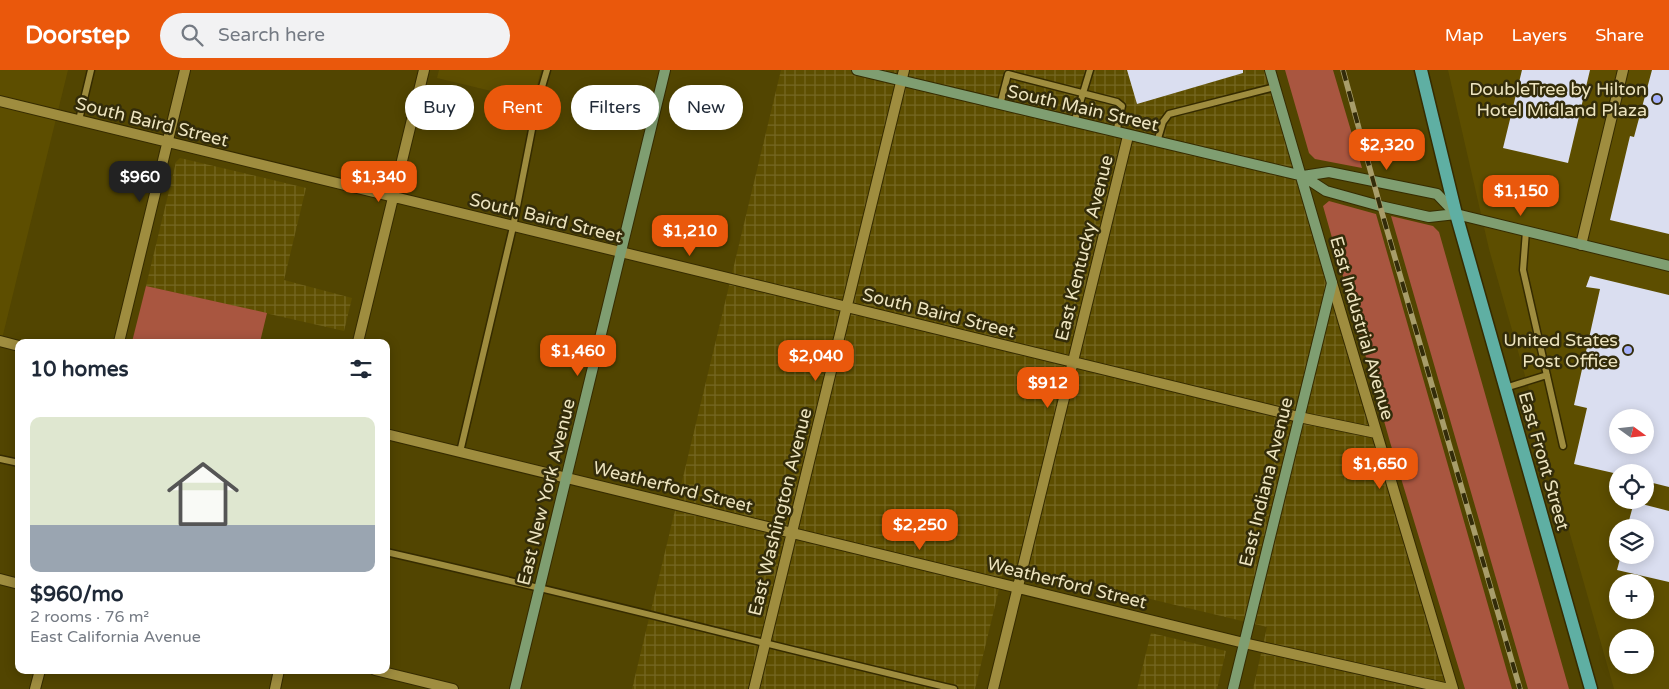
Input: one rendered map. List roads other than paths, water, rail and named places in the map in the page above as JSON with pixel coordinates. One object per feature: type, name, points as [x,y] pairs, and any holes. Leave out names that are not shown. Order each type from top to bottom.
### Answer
[{"type":"main road","name":"East Front Street","points":[[1421,70],[1456,214],[1591,689]]},
{"type":"street","points":[[120,339],[185,70]]},
{"type":"street","points":[[359,339],[424,70]]},
{"type":"street","name":"East New York Avenue","points":[[515,689],[665,70]]},
{"type":"street","name":"South Main Street","points":[[857,70],[1128,136],[1303,176],[1326,191],[1380,206],[1429,217],[1456,214],[1669,266]]},
{"type":"street","name":"East Washington Avenue","points":[[754,689],[904,70]]},
{"type":"street","name":"East Industrial Avenue","points":[[1270,70],[1303,176],[1332,283],[1453,689]]},
{"type":"street","points":[[1581,245],[1623,70]]},
{"type":"street","name":"South Baird Street","points":[[0,101],[1299,417],[1376,433]]},
{"type":"street","name":"East Kentucky Avenue","points":[[993,689],[1128,136]]},
{"type":"street","name":"South Main Street","points":[[1303,176],[1329,172],[1436,194],[1456,214]]},
{"type":"street","name":"East Indiana Avenue","points":[[1233,689],[1332,283]]},
{"type":"street","points":[[0,341],[15,345]]},
{"type":"street","name":"Weatherford Street","points":[[390,435],[1244,643],[1449,689]]},
{"type":"street","points":[[0,580],[15,583]]},
{"type":"street","points":[[35,689],[39,674]]},
{"type":"street","points":[[275,689],[278,674]]},
{"type":"street","points":[[390,674],[453,689]]},
{"type":"lane","points":[[78,120],[91,70]]},
{"type":"lane","points":[[460,452],[513,227],[537,104],[547,70]]},
{"type":"lane","points":[[1074,122],[1090,70]]},
{"type":"lane","points":[[1000,104],[1008,74],[1118,102],[1122,106],[1116,133]]},
{"type":"lane","points":[[1157,142],[1163,122],[1169,114],[1275,87]]},
{"type":"lane","points":[[1526,232],[1523,270],[1562,446]]},
{"type":"lane","points":[[1505,388],[1547,375]]},
{"type":"lane","points":[[0,459],[15,463]]},
{"type":"lane","points":[[390,553],[540,587],[765,644],[954,689]]},
{"type":"railway","points":[[1343,70],[1380,206],[1520,689]]},
{"type":"place","name":"DoubleTree by Hilton Hotel Midland Plaza","points":[[1657,99]]},
{"type":"place","name":"United States Post Office","points":[[1628,350]]}]
